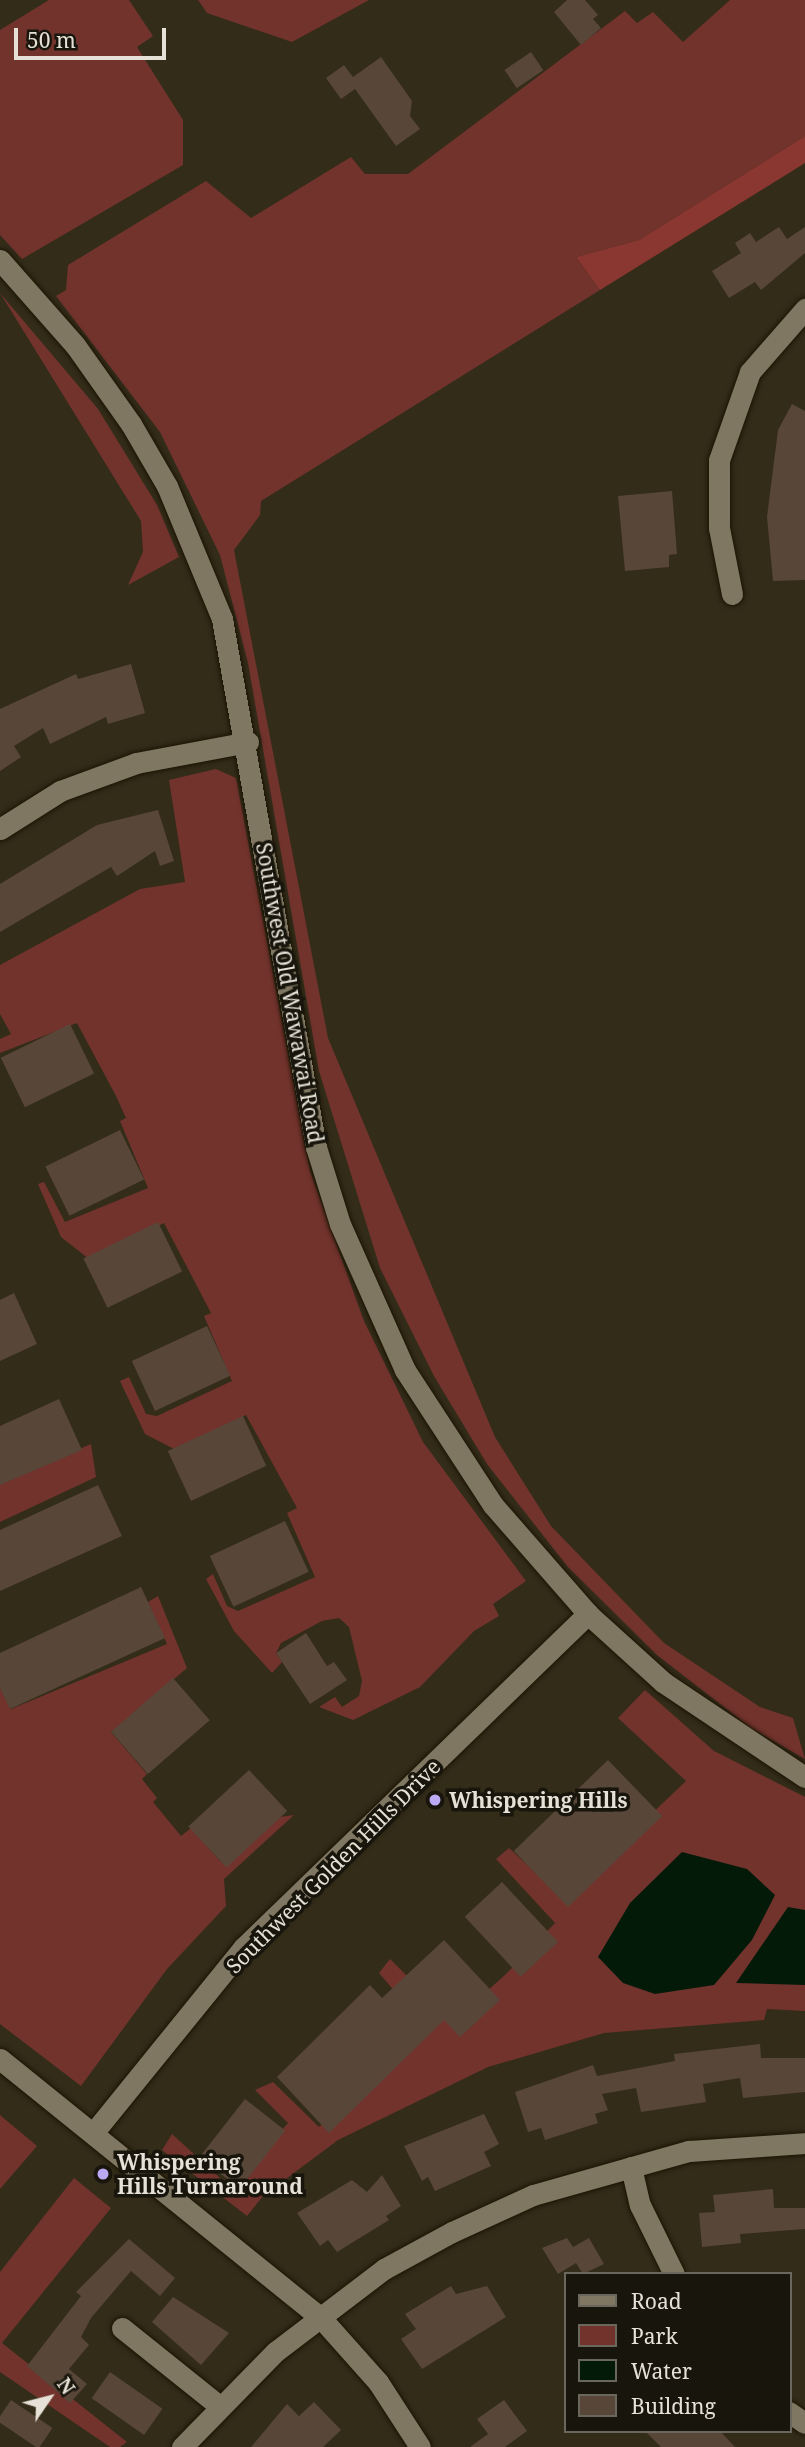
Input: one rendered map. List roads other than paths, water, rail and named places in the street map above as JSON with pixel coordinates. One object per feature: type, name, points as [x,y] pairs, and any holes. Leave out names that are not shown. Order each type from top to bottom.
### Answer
[{"type":"street","name":"Southwest Old Wawawai Road","points":[[0,260],[106,386],[167,486],[222,619],[248,742],[298,1064],[340,1224],[405,1370],[447,1442],[541,1565],[588,1614],[663,1682],[805,1777]]},
{"type":"street","points":[[732,594],[719,528],[719,460],[750,372],[805,309]]},
{"type":"street","points":[[0,829],[60,791],[136,763],[248,742]]},
{"type":"street","name":"Southwest Golden Hills Drive","points":[[94,2132],[244,1947],[588,1614]]},
{"type":"street","points":[[0,2059],[94,2132],[321,2318],[378,2382],[420,2447]]},
{"type":"street","points":[[182,2447],[218,2405],[321,2318],[384,2269],[452,2232],[533,2195],[631,2167],[700,2150],[805,2143]]},
{"type":"street","points":[[631,2167],[640,2205],[673,2272]]},
{"type":"street","points":[[122,2328],[218,2405]]},
{"type":"water","points":[[682,1852],[747,1869],[775,1895],[752,1940],[714,1985],[655,1994],[623,1983],[598,1957],[630,1903]]},
{"type":"water","points":[[788,1907],[805,1910],[805,1985],[736,1983]]},
{"type":"place","name":"Whispering Hills","points":[[435,1800]]},
{"type":"place","name":"Whispering Hills Turnaround","points":[[103,2174]]}]
